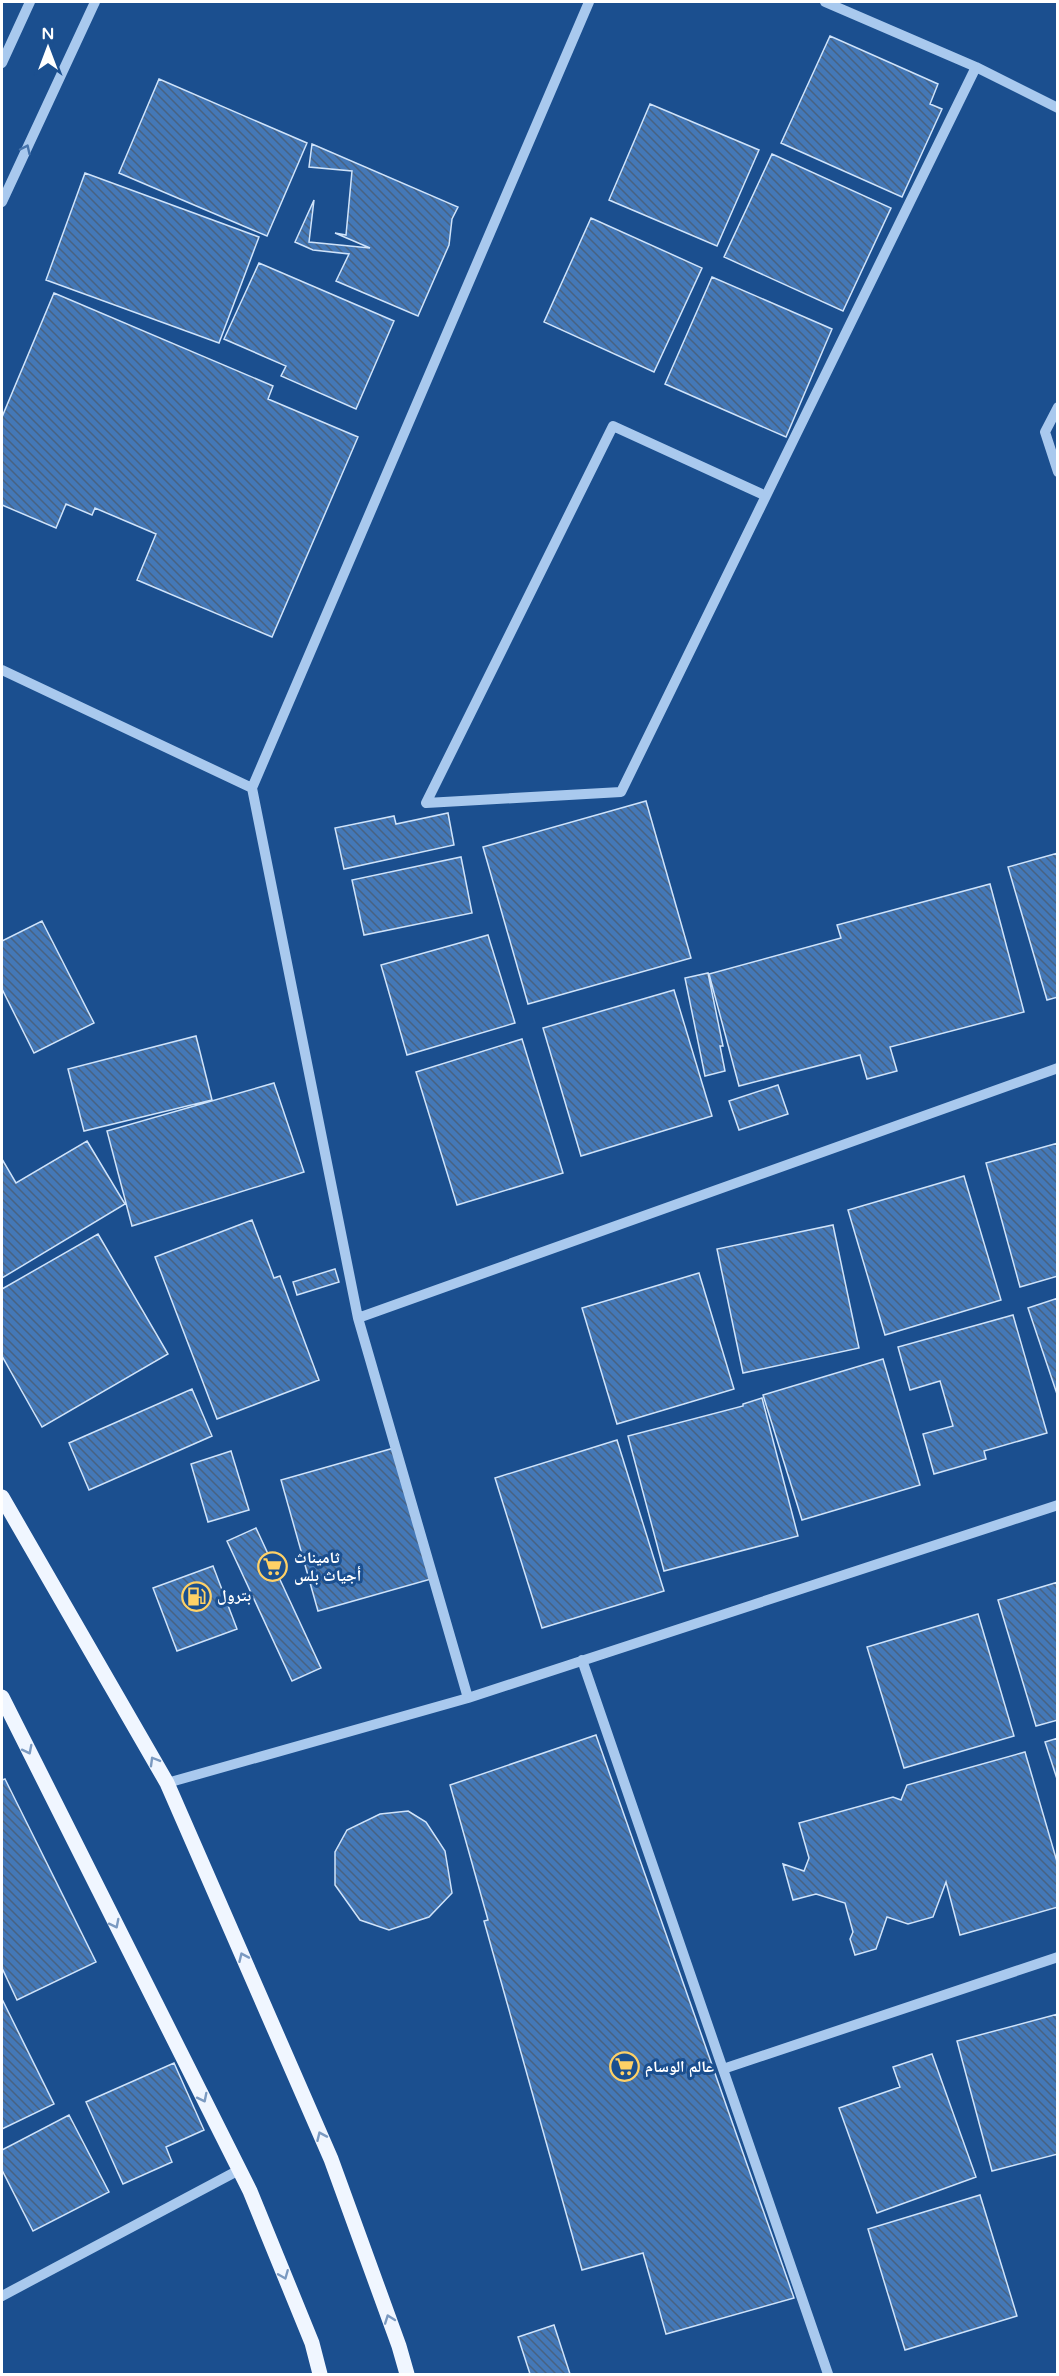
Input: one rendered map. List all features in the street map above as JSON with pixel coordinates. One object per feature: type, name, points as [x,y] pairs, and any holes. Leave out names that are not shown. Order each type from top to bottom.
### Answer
[{"type":"main road","points":[[2,1497],[167,1783],[331,2159],[407,2374]]},
{"type":"main road","points":[[2,1697],[250,2191],[312,2343],[320,2374]]},
{"type":"street","points":[[2,63],[30,2]]},
{"type":"street","points":[[2,202],[96,2]]},
{"type":"street","points":[[468,1698],[358,1318],[252,788],[590,2]]},
{"type":"street","points":[[825,2],[976,68],[1058,108]]},
{"type":"street","points":[[766,496],[613,426],[426,803],[621,792],[976,68]]},
{"type":"street","points":[[1058,406],[1045,432],[1058,472]]},
{"type":"street","points":[[2,670],[252,788]]},
{"type":"street","points":[[358,1318],[1058,1068]]},
{"type":"street","points":[[167,1783],[468,1698],[1058,1505]]},
{"type":"street","points":[[582,1660],[828,2374]]},
{"type":"street","points":[[723,2069],[1058,1957]]},
{"type":"street","points":[[2,2296],[239,2170]]},
{"type":"building","points":[[830,36],[938,84],[930,104],[942,109],[902,197],[781,143]]},
{"type":"building","points":[[159,79],[307,143],[267,236],[119,173]]},
{"type":"building","points":[[650,104],[759,150],[717,246],[609,200]]},
{"type":"building","points":[[312,144],[458,207],[452,219],[449,245],[418,316],[336,281],[349,254],[313,250],[295,242],[314,200],[309,242],[370,248],[335,233],[346,235],[352,171],[309,167]]},
{"type":"building","points":[[772,154],[891,208],[843,311],[724,257]]},
{"type":"building","points":[[85,173],[259,237],[219,343],[46,280]]},
{"type":"building","points":[[591,218],[702,268],[654,372],[544,322]]},
{"type":"building","points":[[259,263],[394,321],[356,409],[281,376],[286,366],[224,339]]},
{"type":"building","points":[[712,277],[832,329],[786,437],[665,384]]},
{"type":"building","points":[[54,293],[273,386],[268,399],[358,437],[272,637],[137,580],[156,534],[95,508],[92,515],[66,504],[56,528],[2,505],[2,417]]},
{"type":"building","points":[[646,801],[691,958],[528,1004],[483,847]]},
{"type":"building","points":[[448,813],[454,845],[344,869],[335,828],[394,816],[396,824]]},
{"type":"building","points":[[1058,853],[1058,997],[1047,1000],[1008,867]]},
{"type":"building","points":[[461,857],[472,913],[364,935],[352,880]]},
{"type":"building","points":[[990,884],[1024,1012],[890,1047],[897,1071],[867,1079],[860,1055],[739,1086],[709,974],[841,938],[837,925]]},
{"type":"building","points":[[42,921],[94,1023],[34,1053],[2,989],[2,941]]},
{"type":"building","points":[[488,935],[515,1023],[407,1055],[381,965]]},
{"type":"building","points":[[708,973],[723,1046],[720,1046],[725,1071],[705,1076],[685,978]]},
{"type":"building","points":[[674,990],[712,1116],[581,1156],[543,1028]]},
{"type":"building","points":[[196,1036],[212,1100],[84,1131],[68,1069]]},
{"type":"building","points":[[522,1039],[563,1173],[457,1205],[416,1072]]},
{"type":"building","points":[[274,1083],[304,1172],[132,1226],[107,1131]]},
{"type":"building","points":[[778,1085],[788,1114],[739,1130],[729,1101]]},
{"type":"building","points":[[87,1141],[125,1204],[2,1278],[2,1159],[16,1183]]},
{"type":"building","points":[[1058,1143],[1058,1276],[1020,1287],[986,1163]]},
{"type":"building","points":[[964,1176],[1001,1300],[885,1335],[848,1210]]},
{"type":"building","points":[[252,1220],[274,1278],[280,1276],[319,1380],[217,1419],[155,1257]]},
{"type":"building","points":[[833,1225],[859,1348],[743,1373],[717,1249]]},
{"type":"building","points":[[98,1234],[168,1354],[42,1427],[2,1356],[2,1289]]},
{"type":"building","points":[[335,1269],[339,1282],[297,1295],[293,1282]]},
{"type":"building","points":[[699,1273],[734,1389],[617,1424],[582,1308]]},
{"type":"building","points":[[1058,1298],[1058,1397],[1028,1308]]},
{"type":"building","points":[[1013,1315],[1047,1433],[984,1451],[986,1459],[934,1474],[923,1434],[953,1426],[940,1381],[910,1390],[898,1347]]},
{"type":"building","points":[[883,1359],[920,1485],[802,1520],[763,1395]]},
{"type":"building","points":[[192,1389],[212,1436],[89,1490],[69,1443]]},
{"type":"building","points":[[762,1398],[798,1536],[664,1571],[628,1436],[743,1406],[743,1404]]},
{"type":"building","points":[[617,1440],[664,1591],[542,1628],[495,1478]]},
{"type":"building","points":[[394,1448],[431,1579],[318,1611],[281,1480]]},
{"type":"building","points":[[231,1451],[249,1510],[208,1522],[191,1464]]},
{"type":"building","points":[[256,1528],[321,1668],[292,1681],[227,1541]]},
{"type":"building","points":[[213,1566],[237,1629],[177,1651],[153,1588]]},
{"type":"building","points":[[1058,1582],[1058,1720],[1036,1726],[998,1600]]},
{"type":"building","points":[[978,1614],[1014,1736],[904,1768],[867,1647]]},
{"type":"building","points":[[596,1735],[794,2298],[666,2334],[643,2253],[582,2270],[484,1921],[488,1920],[450,1785]]},
{"type":"building","points":[[1058,1738],[1058,1782],[1045,1742]]},
{"type":"building","points":[[1025,1752],[1058,1865],[1058,1907],[960,1935],[946,1882],[933,1917],[908,1924],[887,1917],[876,1949],[855,1955],[850,1939],[853,1932],[845,1903],[816,1894],[793,1900],[783,1864],[804,1871],[809,1858],[799,1823],[893,1797],[901,1800],[907,1785]]},
{"type":"building","points":[[5,1779],[96,1962],[17,2000],[2,1968],[2,1780]]},
{"type":"building","points":[[408,1811],[426,1822],[445,1851],[452,1893],[429,1917],[389,1930],[360,1920],[335,1885],[335,1852],[347,1830],[380,1814]]},
{"type":"building","points":[[2,1999],[54,2104],[2,2129]]},
{"type":"building","points":[[1058,2014],[1058,2154],[992,2171],[957,2041]]},
{"type":"building","points":[[932,2054],[976,2177],[877,2213],[839,2108],[900,2087],[893,2067]]},
{"type":"building","points":[[174,2063],[204,2130],[166,2147],[172,2162],[123,2184],[86,2102]]},
{"type":"building","points":[[69,2115],[109,2192],[33,2231],[2,2170],[2,2150]]},
{"type":"building","points":[[980,2195],[1017,2316],[905,2350],[868,2229]]},
{"type":"building","points":[[554,2325],[570,2374],[530,2374],[518,2337]]},
{"type":"place","name":"ثاميناث أجياث بلس","points":[[273,1567]]},
{"type":"place","name":"بترول","points":[[196,1596]]},
{"type":"place","name":"عالم الوسام","points":[[624,2067]]}]
